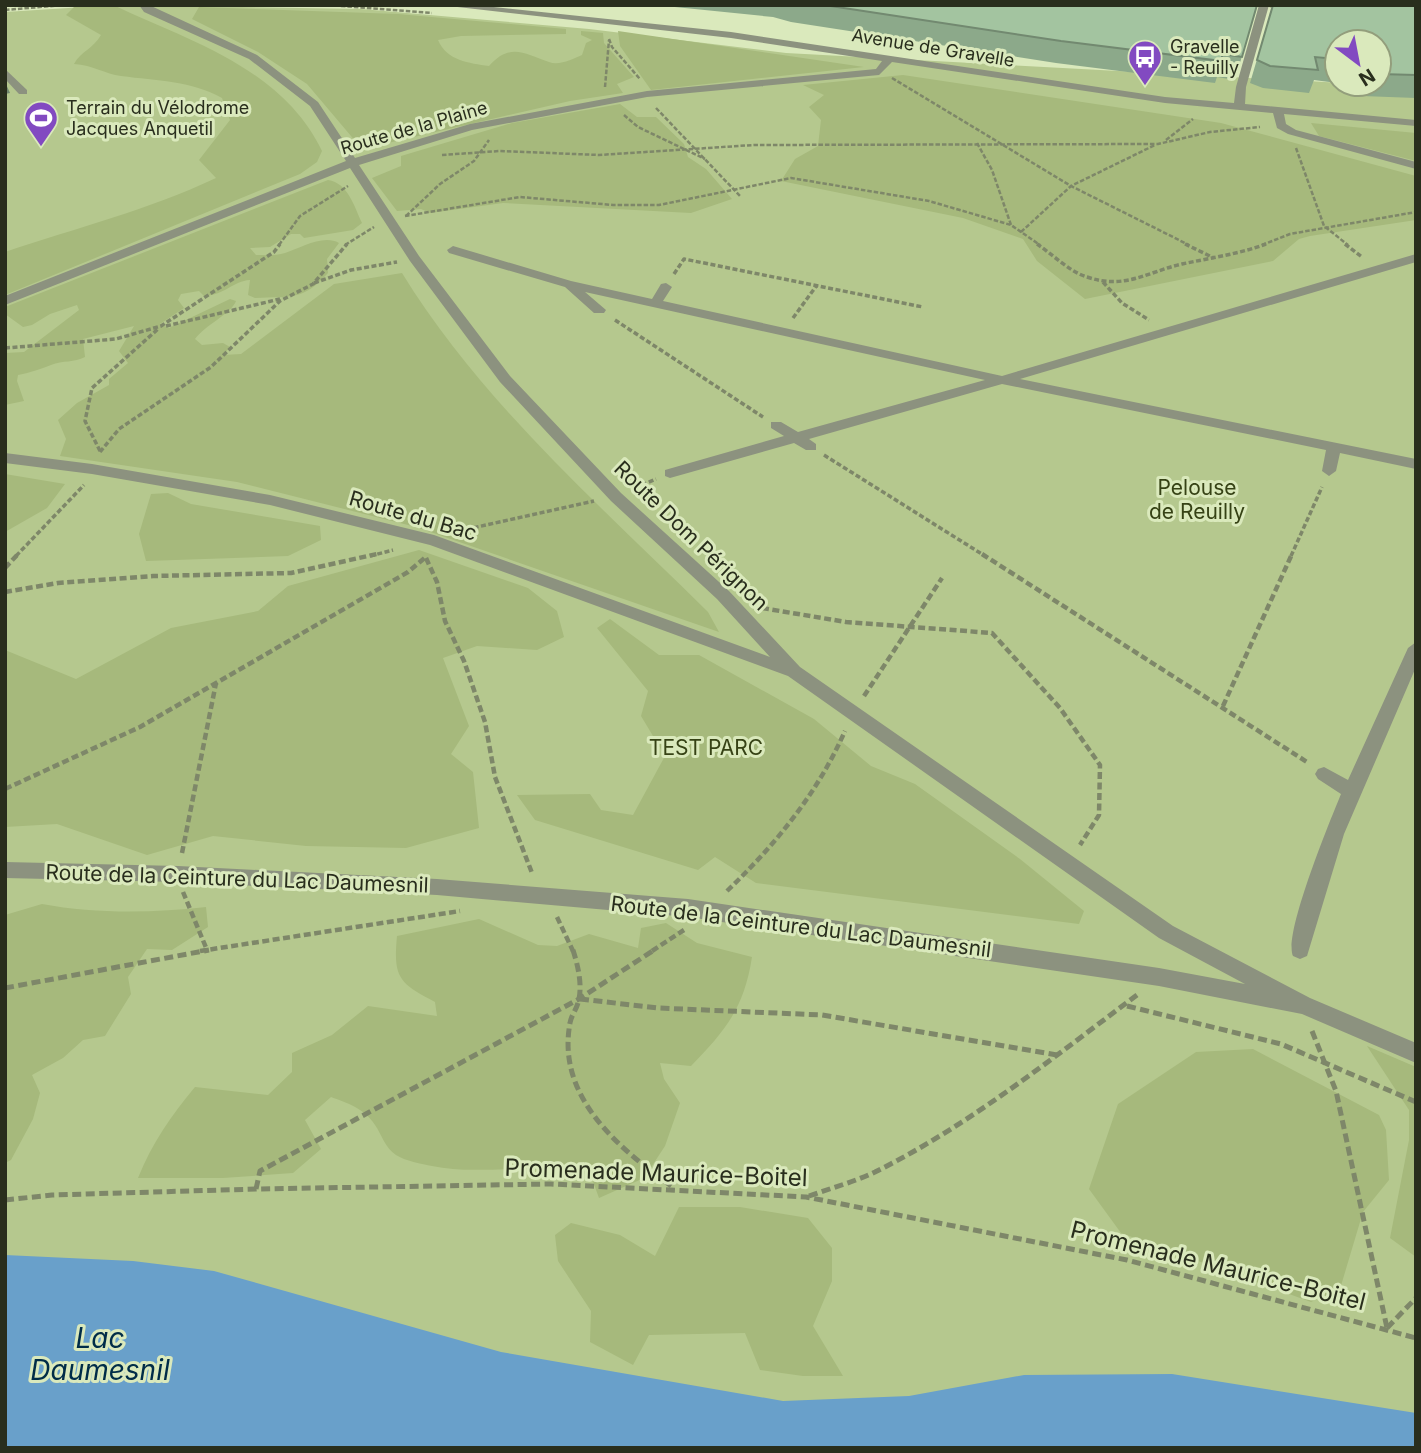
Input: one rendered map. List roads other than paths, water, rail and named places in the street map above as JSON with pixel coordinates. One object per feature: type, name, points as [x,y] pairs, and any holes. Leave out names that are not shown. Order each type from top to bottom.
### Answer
[{"type":"main road","points":[[1263,5],[1309,9]]},
{"type":"street","name":"Route Dom Pérignon","points":[[144,5],[147,10],[253,57],[314,104],[362,180],[398,218],[414,258],[505,379],[616,496],[730,603],[794,673],[1166,932],[1303,1005]]},
{"type":"street","name":"Avenue de Gravelle","points":[[445,5],[614,16],[1042,83],[1239,108],[1416,123]]},
{"type":"street","points":[[1239,108],[1241,87],[1263,5]]},
{"type":"street","name":"Route de la Plaine","points":[[5,301],[352,163],[470,127],[647,94],[879,72],[889,58]]},
{"type":"street","points":[[5,72],[23,92]]},
{"type":"street","points":[[1278,112],[1286,129],[1416,166]]},
{"type":"street","points":[[453,250],[568,284],[1002,380],[1416,464]]},
{"type":"street","points":[[670,473],[1002,380],[1416,258]]},
{"type":"street","points":[[568,284],[600,310]]},
{"type":"street","points":[[655,303],[666,287]]},
{"type":"street","points":[[776,425],[811,447]]},
{"type":"street","points":[[1329,471],[1334,447]]},
{"type":"street","name":"Route du Bac","points":[[5,458],[92,469],[270,500],[434,540],[794,673]]},
{"type":"street","points":[[1300,950],[1307,917],[1352,792],[1416,648]]},
{"type":"street","points":[[1324,774],[1352,792]]},
{"type":"street","name":"Route de la Ceinture du Lac Daumesnil","points":[[5,870],[178,874],[501,893],[707,911],[1160,977],[1303,1005],[1416,1053]]},
{"type":"water","name":"Lac Daumesnil","points":[[5,1255],[133,1261],[214,1271],[501,1352],[783,1401],[909,1396],[1024,1375],[1172,1374],[1416,1413],[1416,1448],[5,1448]]},
{"type":"place","name":"Gravelle - Reuilly","points":[[1145,87]]},
{"type":"place","name":"Terrain du Vélodrome Jacques Anquetil","points":[[41,148]]},
{"type":"park label","name":"Pelouse de Reuilly","points":[[1197,500]]},
{"type":"park label","name":"TEST PARC","points":[[706,748]]}]
